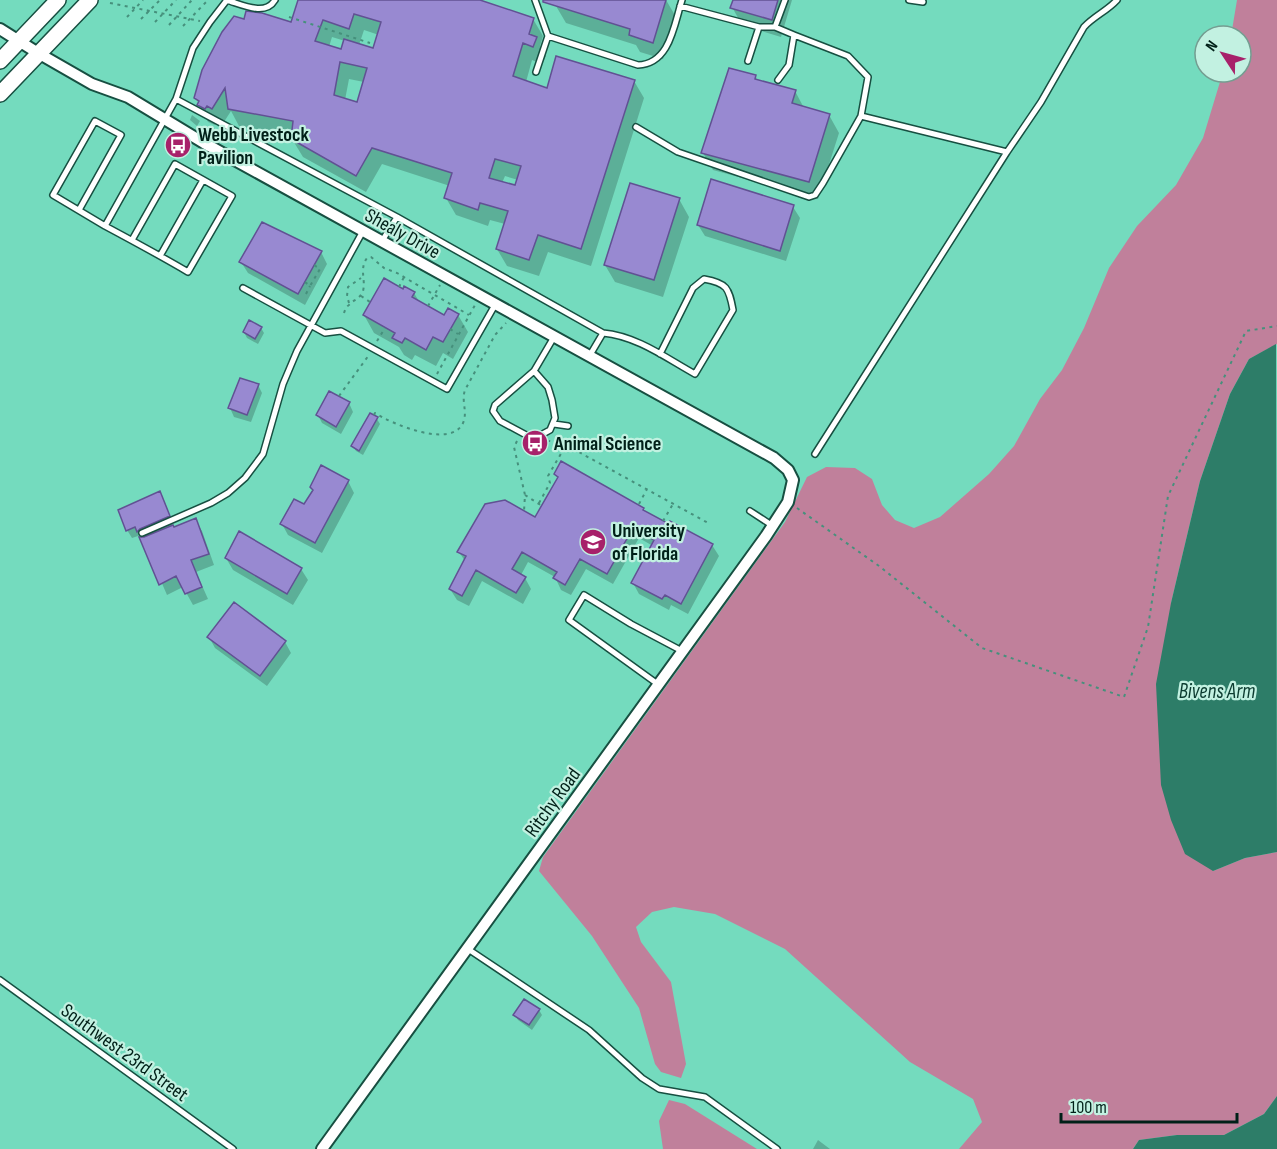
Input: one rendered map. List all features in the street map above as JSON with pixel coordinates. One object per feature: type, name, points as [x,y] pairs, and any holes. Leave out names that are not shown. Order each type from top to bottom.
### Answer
[{"type":"main road","points":[[0,61],[58,0]]},
{"type":"main road","points":[[0,94],[90,0]]},
{"type":"street","name":"Shealy Drive","points":[[0,29],[18,42],[92,84],[128,97],[164,120],[382,242],[774,458],[788,470]]},
{"type":"street","name":"Ritchy Road","points":[[322,1149],[773,526],[788,502],[793,480],[788,470]]},
{"type":"lane","points":[[105,226],[176,99],[193,48],[210,21],[226,0],[259,9],[268,8],[275,0]]},
{"type":"lane","points":[[535,0],[548,36],[536,72]]},
{"type":"lane","points":[[775,27],[785,0]]},
{"type":"lane","points":[[909,0],[923,2]]},
{"type":"lane","points":[[815,454],[1041,102],[1084,27],[1117,0]]},
{"type":"lane","points":[[548,36],[629,63],[647,64],[663,54],[681,3],[759,27],[775,27],[848,56],[868,77],[861,116],[816,195],[808,197],[678,152],[636,127]]},
{"type":"lane","points":[[748,60],[759,27]]},
{"type":"lane","points":[[778,80],[789,65],[794,35]]},
{"type":"lane","points":[[176,99],[397,217],[603,333],[632,339],[695,374],[733,310],[729,291],[719,282],[704,279],[693,288],[660,354]]},
{"type":"lane","points":[[861,116],[1007,152]]},
{"type":"lane","points":[[79,210],[121,135],[95,121],[53,195],[105,226],[188,272],[232,196],[175,164],[132,240]]},
{"type":"lane","points":[[160,256],[203,180]]},
{"type":"lane","points":[[382,242],[397,217]]},
{"type":"lane","points":[[142,533],[211,504],[228,493],[245,478],[263,454],[283,384],[297,351],[363,231]]},
{"type":"lane","points":[[243,288],[325,333],[341,331],[447,389],[495,305]]},
{"type":"lane","points":[[589,357],[603,333]]},
{"type":"lane","points":[[534,371],[548,387],[554,408],[554,424],[544,434],[532,437],[500,421],[493,411],[495,405],[534,371],[554,338]]},
{"type":"lane","points":[[554,424],[568,426]]},
{"type":"lane","points":[[750,511],[773,526]]},
{"type":"lane","points":[[659,685],[569,620],[584,595],[683,652]]},
{"type":"lane","points":[[468,949],[590,1030],[642,1078],[659,1089],[705,1097],[777,1149]]},
{"type":"lane","name":"Southwest 23rd Street","points":[[0,980],[233,1149]]},
{"type":"path","points":[[127,17],[143,0]]},
{"type":"path","points":[[141,19],[160,0]]},
{"type":"path","points":[[155,22],[176,0]]},
{"type":"path","points":[[169,25],[192,0]]},
{"type":"path","points":[[183,27],[207,0]]},
{"type":"path","points":[[110,3],[200,21]]},
{"type":"path","points":[[289,17],[370,43]]},
{"type":"path","points":[[344,313],[349,303],[361,296],[365,261],[371,257],[384,268],[404,277],[469,315]]},
{"type":"path","points":[[306,294],[320,268],[314,265]]},
{"type":"path","points":[[399,287],[404,277]]},
{"type":"path","points":[[349,303],[346,296],[348,287],[355,280],[362,278]]},
{"type":"path","points":[[305,282],[310,286]]},
{"type":"path","points":[[428,306],[440,284]]},
{"type":"path","points":[[361,296],[370,302]]},
{"type":"path","points":[[437,374],[476,303]]},
{"type":"path","points":[[788,502],[879,566],[982,648],[1124,697],[1148,627],[1168,496],[1246,331],[1277,326]]},
{"type":"path","points":[[376,344],[385,328]]},
{"type":"path","points":[[450,329],[458,334]]},
{"type":"path","points":[[339,396],[369,355]]},
{"type":"path","points":[[518,439],[514,447],[525,495],[524,511]]},
{"type":"path","points":[[547,441],[553,440],[566,445],[710,524]]},
{"type":"path","points":[[525,495],[540,505],[550,483],[548,476],[566,445]]},
{"type":"path","points":[[639,504],[647,489]]},
{"type":"path","points":[[663,521],[673,504]]},
{"type":"shaded area","points":[[1237,0],[1277,0],[1277,344],[1249,359],[1230,394],[1200,481],[1171,603],[1213,871],[1245,858],[1277,852],[1277,1096],[1264,1114],[1224,1135],[1177,1135],[1139,1140],[1133,1149],[959,1149],[982,1122],[973,1099],[910,1062],[785,949],[715,914],[674,907],[652,912],[636,927],[641,942],[671,982],[686,1064],[681,1078],[661,1072],[655,1064],[639,1008],[592,936],[539,871],[543,857],[785,522],[807,477],[826,467],[855,468],[872,479],[882,505],[895,520],[914,528],[940,517],[989,474],[1014,446],[1040,399],[1062,370],[1084,328],[1109,268],[1137,226],[1176,185],[1203,138],[1219,84],[1253,84],[1253,24],[1233,24]]},
{"type":"shaded area","points":[[669,1100],[685,1104],[757,1149],[663,1149],[659,1121]]},
{"type":"water","name":"Bivens Arm","points":[[1276,344],[1277,852],[1245,858],[1213,871],[1185,854],[1171,820],[1161,785],[1156,684],[1171,603],[1200,481],[1230,394],[1249,359]]},
{"type":"water","points":[[1277,1096],[1277,1149],[1133,1149],[1139,1140],[1177,1135],[1224,1135],[1264,1114]]},
{"type":"building","points":[[298,0],[480,0],[534,18],[529,34],[537,37],[533,47],[523,43],[513,76],[547,88],[556,56],[635,80],[581,249],[538,235],[529,260],[496,249],[508,211],[480,203],[478,210],[444,198],[452,173],[372,148],[356,176],[291,139],[293,121],[228,109],[225,88],[212,109],[207,106],[205,109],[197,105],[199,101],[194,98],[202,70],[222,32],[234,16],[244,19],[246,11],[262,13],[291,22]],"holes":[[[354,14],[381,22],[373,48],[344,39],[341,49],[315,41],[323,20],[349,29]],[[340,62],[367,68],[357,102],[334,95]],[[495,159],[521,166],[515,185],[489,178]]]},
{"type":"building","points":[[543,0],[666,0],[653,43],[629,35],[630,29],[543,2]]},
{"type":"building","points":[[733,0],[778,0],[772,20],[730,8]]},
{"type":"building","points":[[729,68],[756,75],[755,79],[796,90],[792,103],[830,114],[809,182],[701,153]]},
{"type":"building","points":[[711,179],[794,205],[780,251],[697,225]]},
{"type":"building","points":[[630,183],[680,198],[654,280],[604,265]]},
{"type":"building","points":[[262,222],[322,251],[298,294],[239,262]]},
{"type":"building","points":[[384,278],[403,289],[404,286],[415,292],[412,297],[444,315],[448,308],[459,314],[443,342],[433,337],[426,350],[405,338],[402,343],[392,338],[395,333],[363,315]]},
{"type":"building","points":[[249,320],[262,327],[255,339],[243,332]]},
{"type":"building","points":[[240,378],[259,384],[247,415],[228,408]]},
{"type":"building","points":[[329,391],[350,402],[336,427],[316,415]]},
{"type":"building","points":[[370,413],[378,417],[359,451],[351,446]]},
{"type":"building","points":[[561,461],[644,508],[643,510],[669,524],[670,521],[713,544],[681,604],[665,595],[662,599],[631,583],[654,540],[633,528],[607,574],[580,559],[565,585],[553,578],[557,572],[522,552],[512,569],[526,577],[516,593],[476,570],[462,596],[449,589],[466,556],[457,552],[485,504],[505,500],[535,517],[558,477],[554,474]]},
{"type":"building","points":[[321,465],[349,480],[315,543],[280,524],[294,499],[304,504],[313,490],[310,487]]},
{"type":"building","points":[[160,491],[170,516],[137,532],[135,527],[126,531],[118,510]]},
{"type":"building","points":[[196,518],[209,554],[191,560],[202,587],[185,594],[176,576],[159,585],[139,537]]},
{"type":"building","points":[[239,531],[302,568],[287,594],[225,558]]},
{"type":"building","points":[[234,602],[286,641],[260,676],[207,637]]},
{"type":"building","points":[[524,999],[540,1009],[529,1025],[513,1015]]},
{"type":"place","name":"Webb Livestock Pavilion","points":[[178,145]]},
{"type":"place","name":"Animal Science","points":[[535,443]]},
{"type":"place","name":"University of Florida","points":[[593,542]]}]
